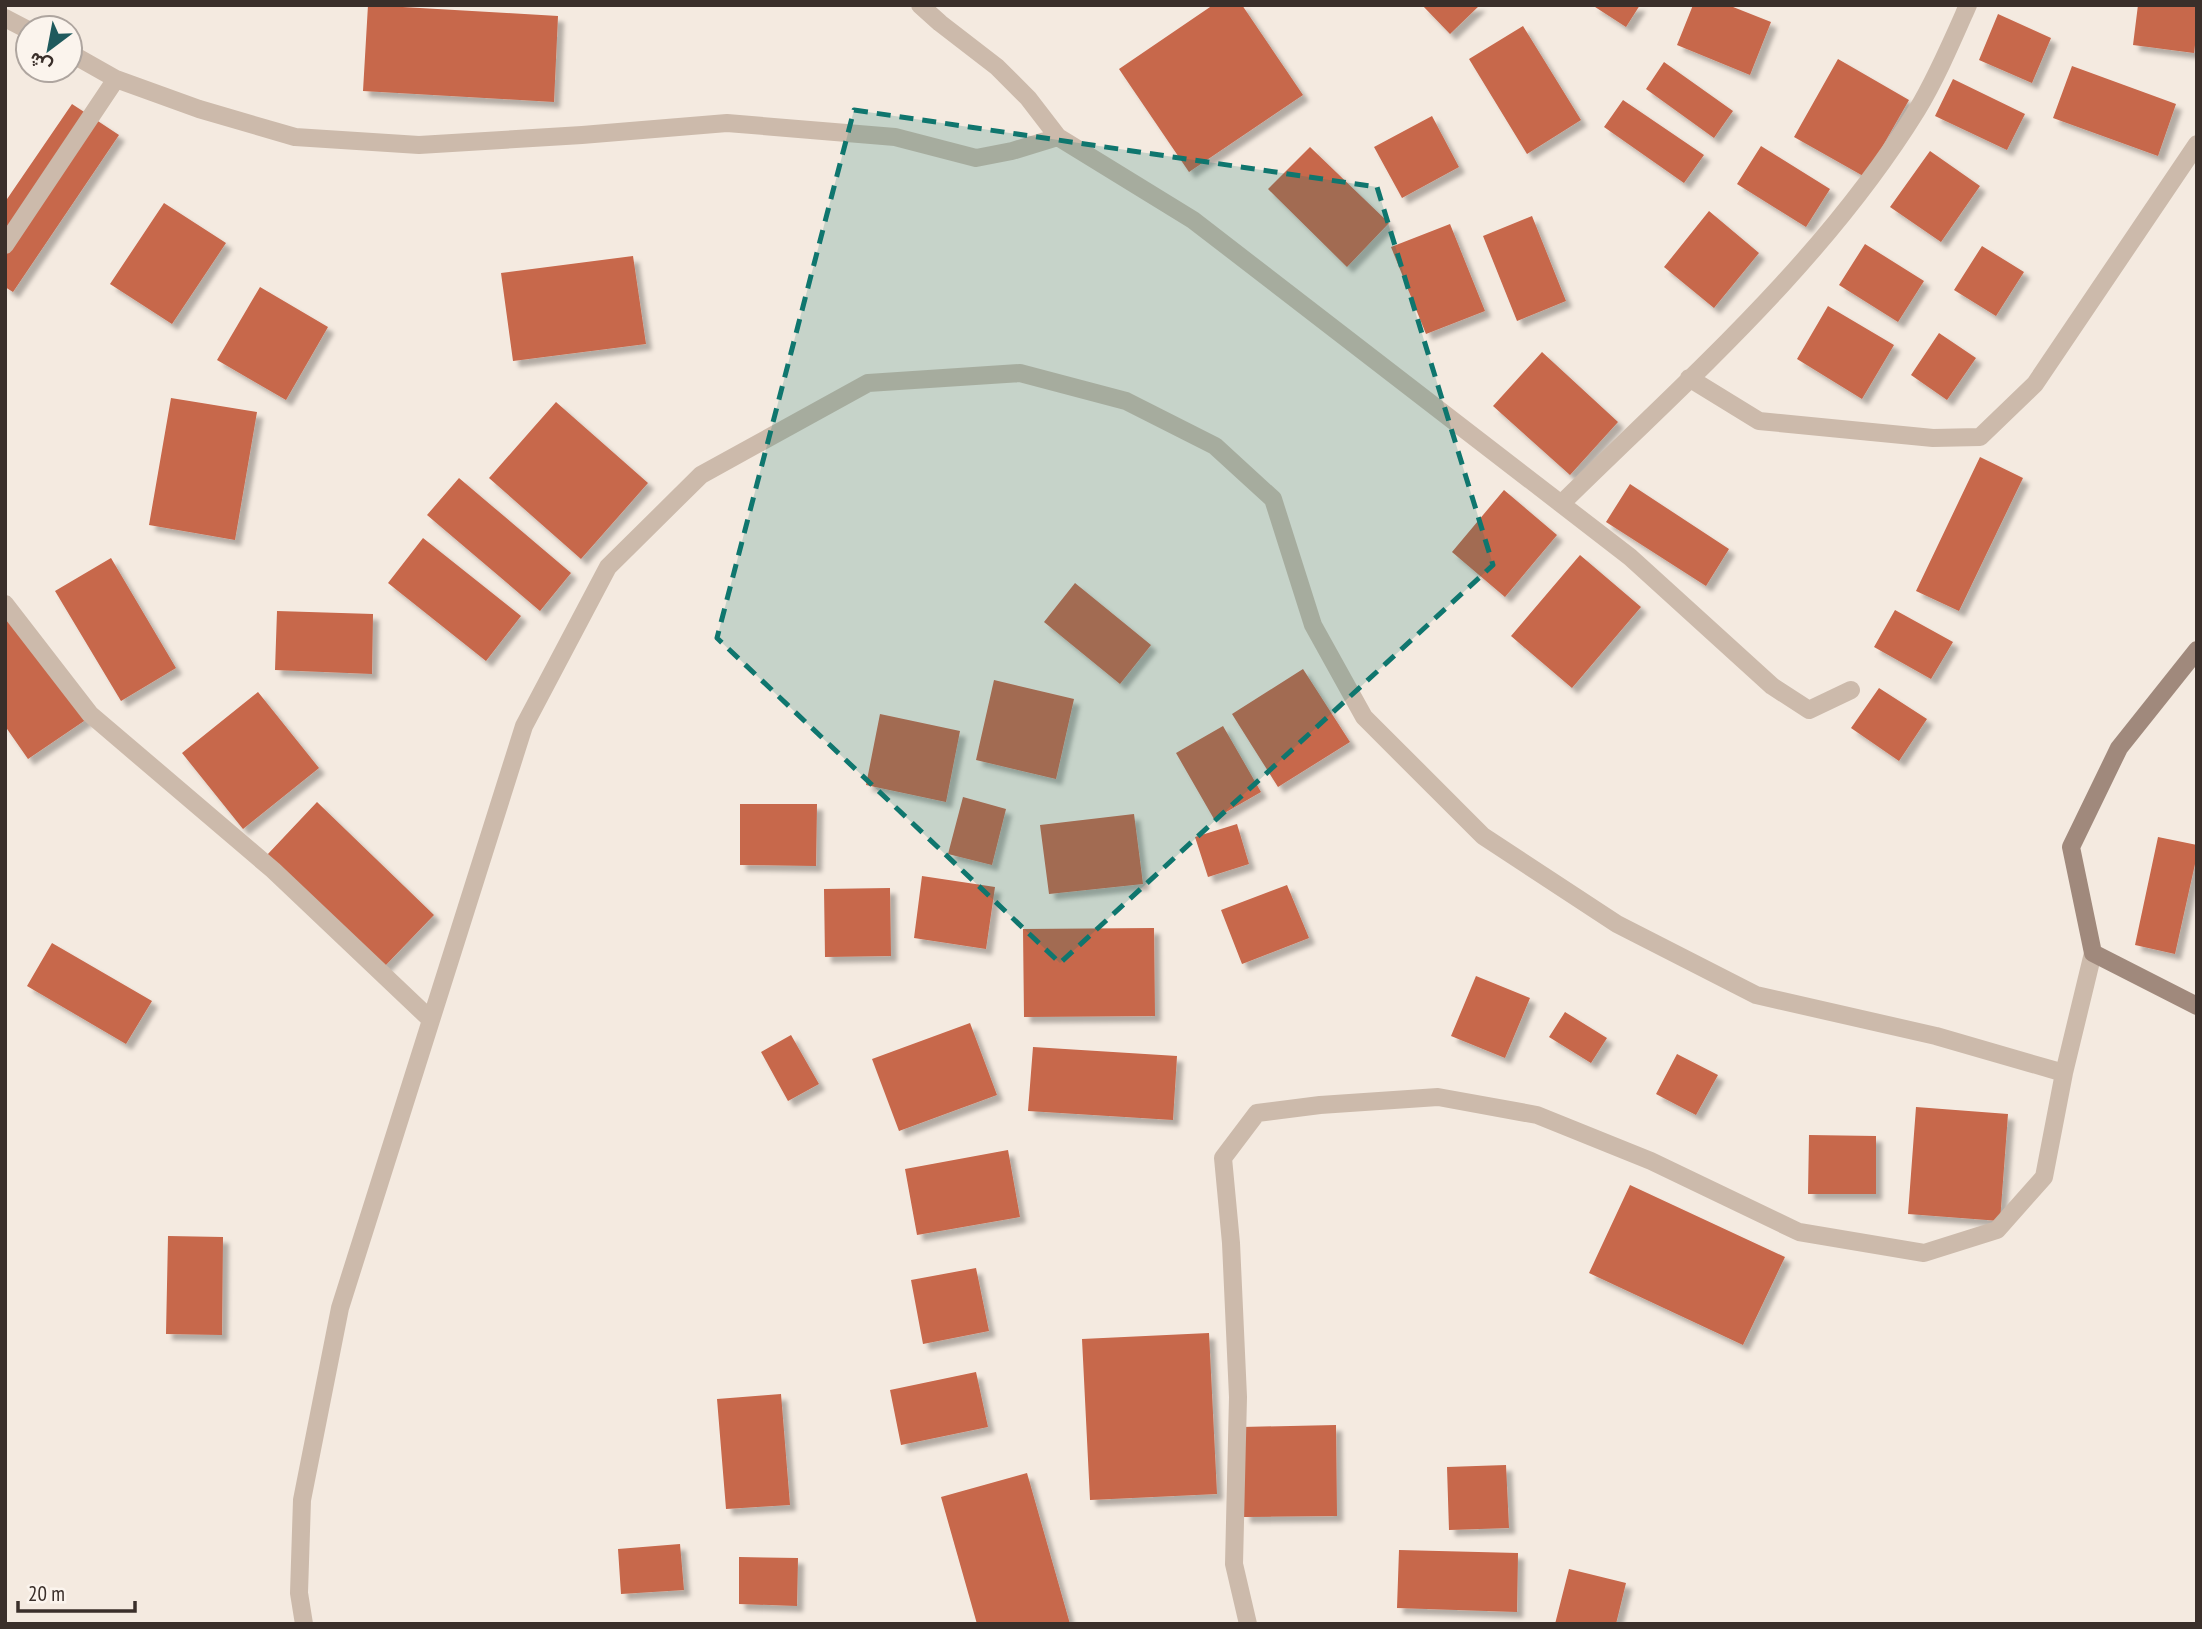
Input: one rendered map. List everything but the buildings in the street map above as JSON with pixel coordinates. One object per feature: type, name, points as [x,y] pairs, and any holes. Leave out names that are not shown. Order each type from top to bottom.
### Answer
[{"type":"main road","points":[[2197,650],[2119,748],[2071,847],[2093,953],[2197,1006]]},
{"type":"street","points":[[920,5],[997,67],[1028,98],[1058,137],[1193,220],[1630,557],[1772,686],[1809,710],[1851,690]]},
{"type":"street","points":[[1562,504],[1779,289],[1853,203],[1917,109],[1968,5]]},
{"type":"street","points":[[84,61],[116,79],[199,109],[295,137],[419,145],[582,135],[727,122],[895,137],[976,158],[1012,151],[1058,137]]},
{"type":"street","points":[[5,245],[116,79]]},
{"type":"street","points":[[1689,378],[1759,421],[1933,438],[1980,437],[2035,383],[2197,144]]},
{"type":"street","points":[[304,1624],[299,1593],[302,1500],[340,1308],[524,726],[608,567],[701,475],[868,383],[1020,373],[1126,401],[1215,446],[1273,499],[1313,625],[1364,717],[1483,836],[1617,924],[1756,995],[1936,1037],[2064,1073]]},
{"type":"street","points":[[5,604],[90,714],[273,870],[430,1019]]},
{"type":"street","points":[[1248,1624],[1234,1564],[1238,1396],[1231,1243],[1223,1158],[1257,1113],[1320,1105],[1438,1097],[1537,1115],[1651,1161],[1799,1232],[1924,1253],[1997,1230],[2044,1177],[2064,1073],[2093,953]]},
{"type":"highlighted area","points":[[854,110],[1377,187],[1493,565],[1060,963],[717,638]]}]
